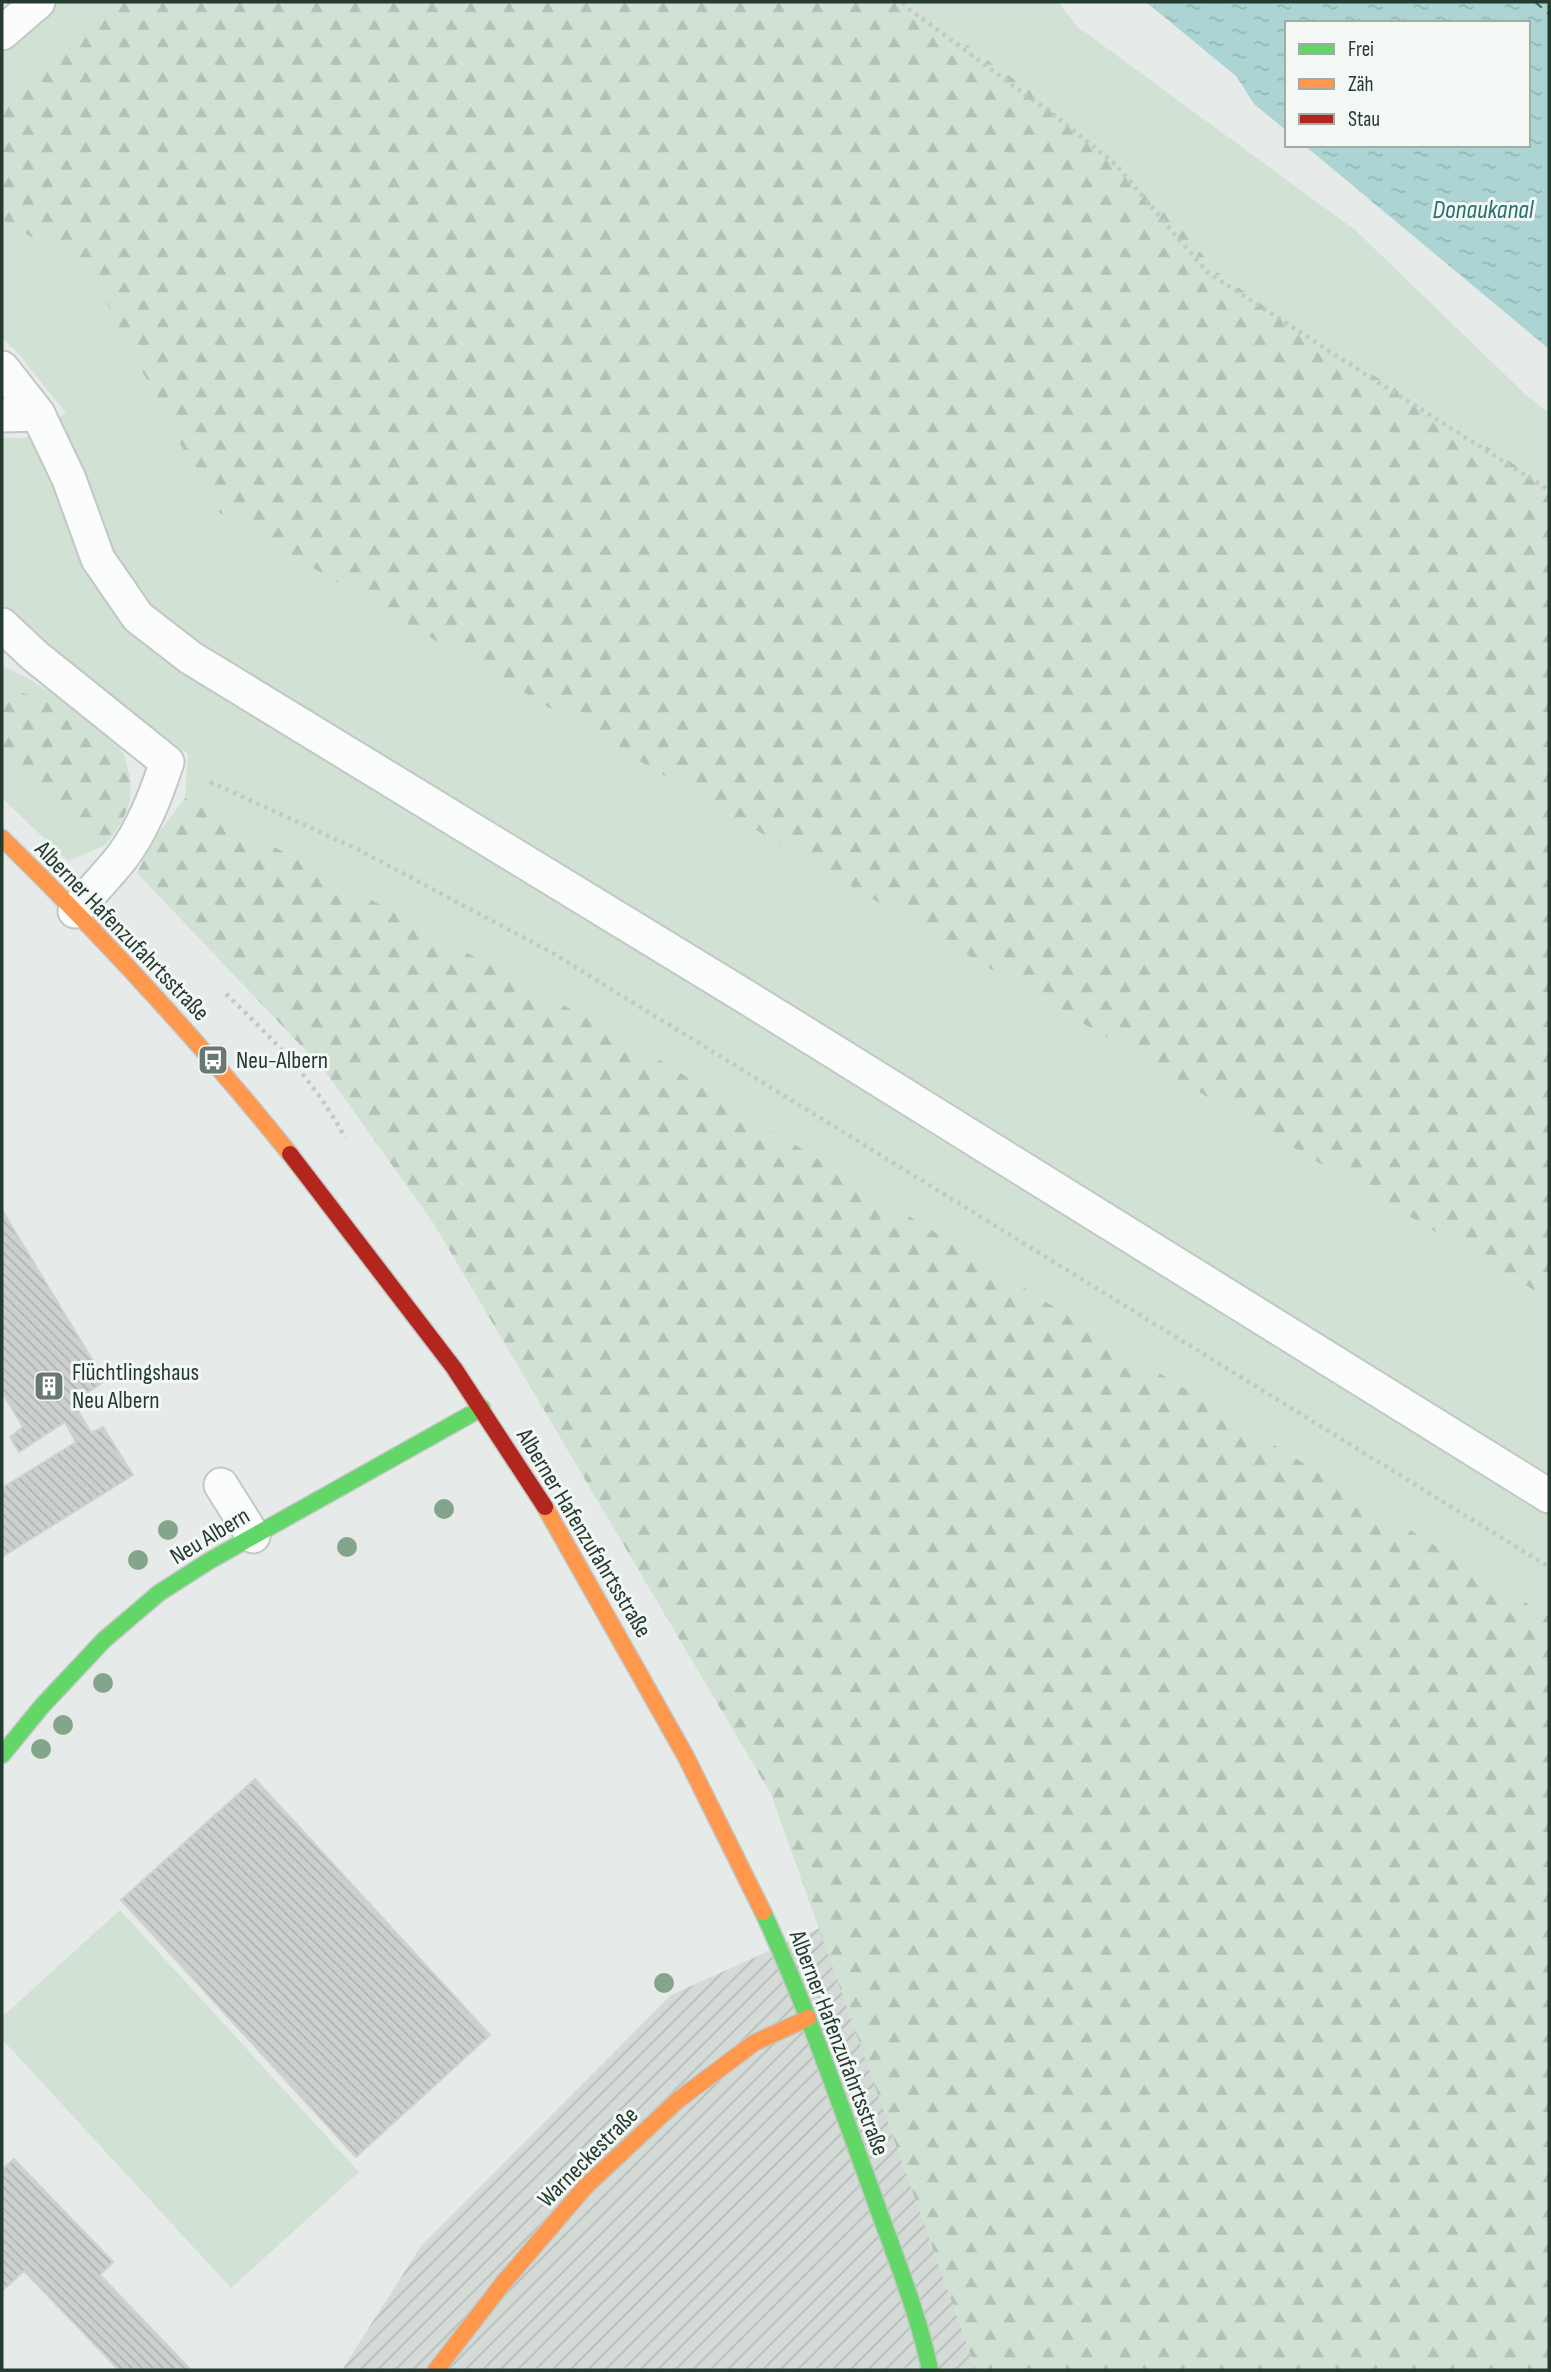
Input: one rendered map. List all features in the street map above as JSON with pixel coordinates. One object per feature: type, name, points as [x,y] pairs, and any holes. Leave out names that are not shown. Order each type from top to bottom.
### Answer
[{"type":"main road","name":"Alberner Hafenzufahrtsstraße","points":[[2,838],[140,978],[287,1147],[482,1408],[573,1553],[679,1743],[758,1902],[808,2018],[921,2329],[930,2370]]},
{"type":"main road","name":"Neu Albern","points":[[2,1755],[42,1706],[104,1640],[159,1594],[209,1561],[482,1408]]},
{"type":"main road","name":"Warneckestraße","points":[[436,2370],[504,2282],[585,2187],[688,2091],[754,2043],[808,2018]]},
{"type":"lane","points":[[2,33],[38,2]]},
{"type":"lane","points":[[2,368],[38,414],[69,479],[98,559],[138,617],[191,658],[739,992],[1549,1496]]},
{"type":"lane","points":[[2,415],[38,414]]},
{"type":"lane","points":[[2,625],[35,656],[167,762],[147,814],[123,855],[75,911]]},
{"type":"lane","points":[[2,650],[35,656]]},
{"type":"lane","points":[[221,1485],[253,1536]]},
{"type":"path","points":[[903,2],[1116,165],[1207,272],[1549,489]]},
{"type":"path","points":[[167,762],[359,850],[551,952],[1549,1567]]},
{"type":"shaded area","points":[[820,1928],[976,2370],[342,2370],[421,2246],[671,1995]]},
{"type":"green space","points":[[53,2],[118,2],[2,100],[2,49]]},
{"type":"green space","points":[[118,2],[910,2],[995,66],[1098,136],[1217,272],[1285,321],[1445,419],[1549,487],[1549,1299],[215,510],[92,275],[2,219],[2,100]]},
{"type":"green space","points":[[910,2],[1058,2],[1078,27],[1355,230],[1524,393],[1549,413],[1549,487],[1445,419],[1285,321],[1217,272],[1098,136],[995,66]]},
{"type":"green space","points":[[2,219],[92,275],[215,510],[1549,1299],[1549,1617],[636,1045],[185,798],[188,754],[69,663],[2,603],[2,438],[25,438],[66,413],[17,352],[2,338]]},
{"type":"green space","points":[[2,666],[60,698],[112,740],[58,709],[2,685]]},
{"type":"green space","points":[[2,685],[86,721],[114,742],[123,753],[130,785],[129,804],[117,830],[104,846],[2,752]]},
{"type":"green space","points":[[2,752],[104,846],[68,861],[2,798]]},
{"type":"green space","points":[[185,798],[636,1045],[1549,1617],[1549,2370],[976,2370],[771,1794],[434,1224],[325,1071],[137,873],[155,838]]},
{"type":"green space","points":[[120,1910],[359,2172],[231,2288],[2,2039],[2,2017]]},
{"type":"water","name":"Donaukanal","points":[[1146,2],[1549,2],[1549,349],[1306,147],[1530,147],[1530,21],[1285,21],[1285,129],[1254,104],[1237,77]]},
{"type":"building","name":"Flüchtlingshaus Neu Albern","points":[[2,1210],[105,1381],[73,1402],[91,1433],[103,1427],[133,1475],[2,1557],[2,1488],[76,1442],[65,1422],[19,1452],[10,1437],[23,1427],[2,1392]]},
{"type":"building","points":[[255,1779],[490,2035],[356,2157],[121,1900]]},
{"type":"building","points":[[14,2159],[113,2262],[100,2275],[191,2370],[119,2370],[24,2271],[2,2291],[2,2166],[4,2168]]},
{"type":"ferry route","points":[[1535,2],[1549,14]]},
{"type":"traffic: fast","points":[[2,1755],[42,1706],[104,1640],[159,1593],[209,1561],[482,1408]]},
{"type":"traffic: fast","points":[[763,1912],[847,2121],[911,2302],[930,2370]]},
{"type":"traffic: slow","points":[[2,838],[150,992],[290,1154]]},
{"type":"traffic: slow","points":[[545,1507],[685,1755],[763,1912]]},
{"type":"traffic: slow","points":[[436,2370],[504,2282],[585,2187],[678,2100],[754,2043],[808,2018]]},
{"type":"traffic: jam","points":[[290,1154],[454,1368],[545,1507]]},
{"type":"place","name":"Neu-Albern","points":[[213,1060]]},
{"type":"place","name":"Flüchtlingshaus Neu Albern","points":[[49,1386]]}]
